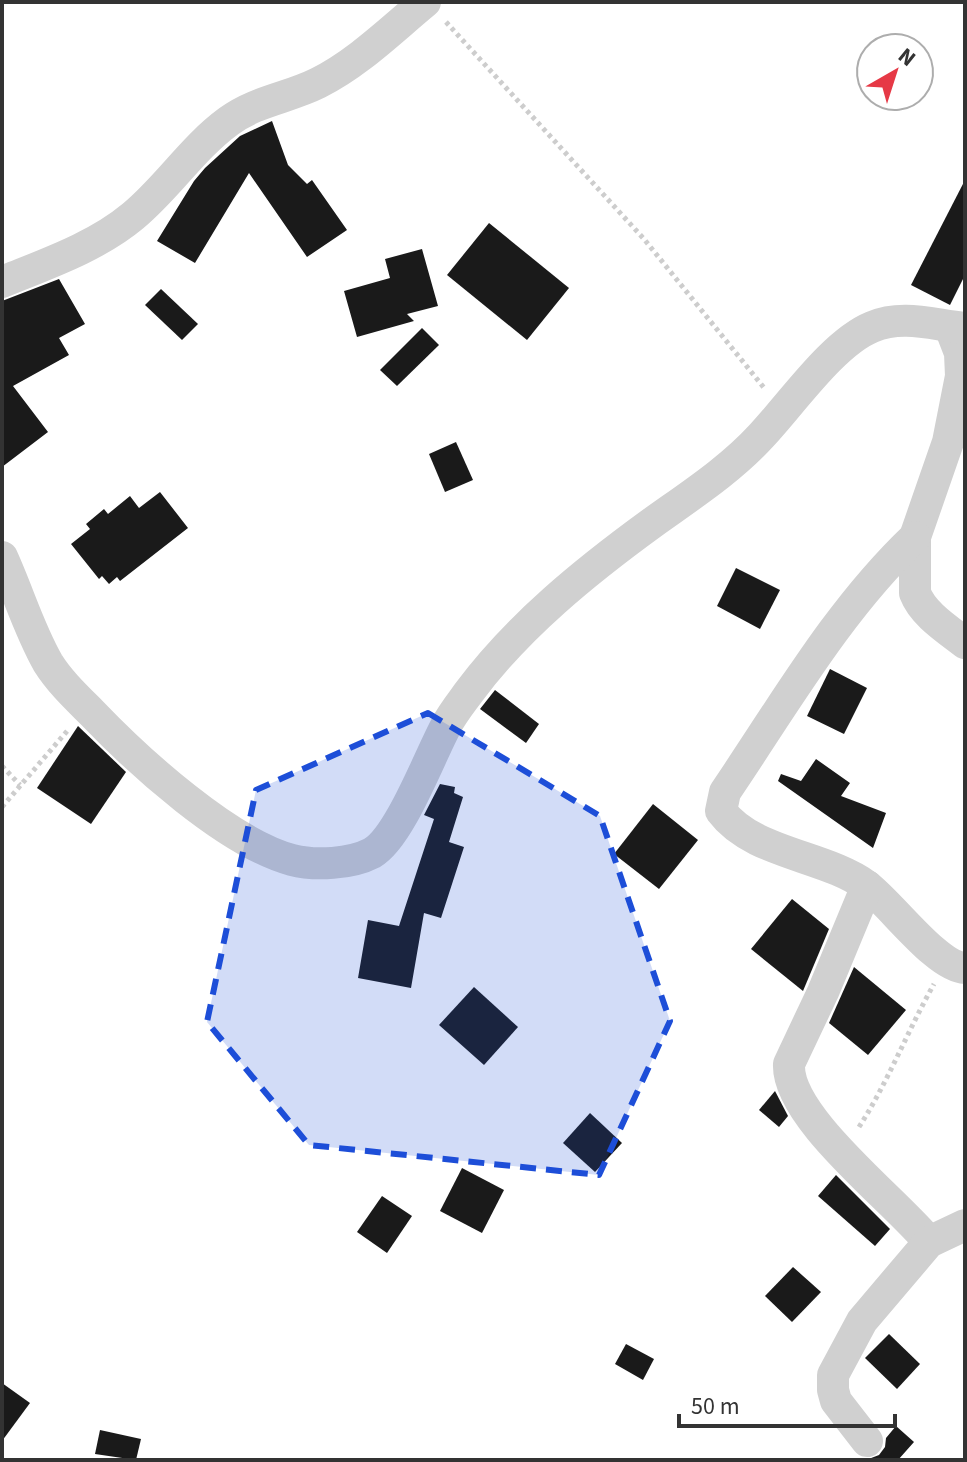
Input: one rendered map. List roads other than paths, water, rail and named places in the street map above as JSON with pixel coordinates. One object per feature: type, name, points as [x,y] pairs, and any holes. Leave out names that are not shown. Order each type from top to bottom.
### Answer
[{"type":"street","points":[[2,282],[83,247],[132,217],[203,142],[228,122],[251,106],[316,84],[432,8]]},
{"type":"street","points":[[2,557],[48,663],[68,690],[129,751],[217,821],[256,844],[293,860],[330,863],[369,855],[377,850],[404,813],[447,724],[492,664],[552,603],[650,525],[720,476],[848,340],[874,326],[907,319],[957,328],[961,376],[948,442],[915,537],[915,593],[918,601],[965,643]]},
{"type":"street","points":[[915,537],[865,590],[830,636],[725,792],[721,811],[737,827],[780,849],[845,873],[867,886],[956,965]]},
{"type":"street","points":[[867,886],[789,1064],[788,1076],[811,1116],[841,1154],[929,1242]]},
{"type":"street","points":[[867,1441],[836,1401],[833,1375],[862,1321],[929,1242],[965,1225]]}]
